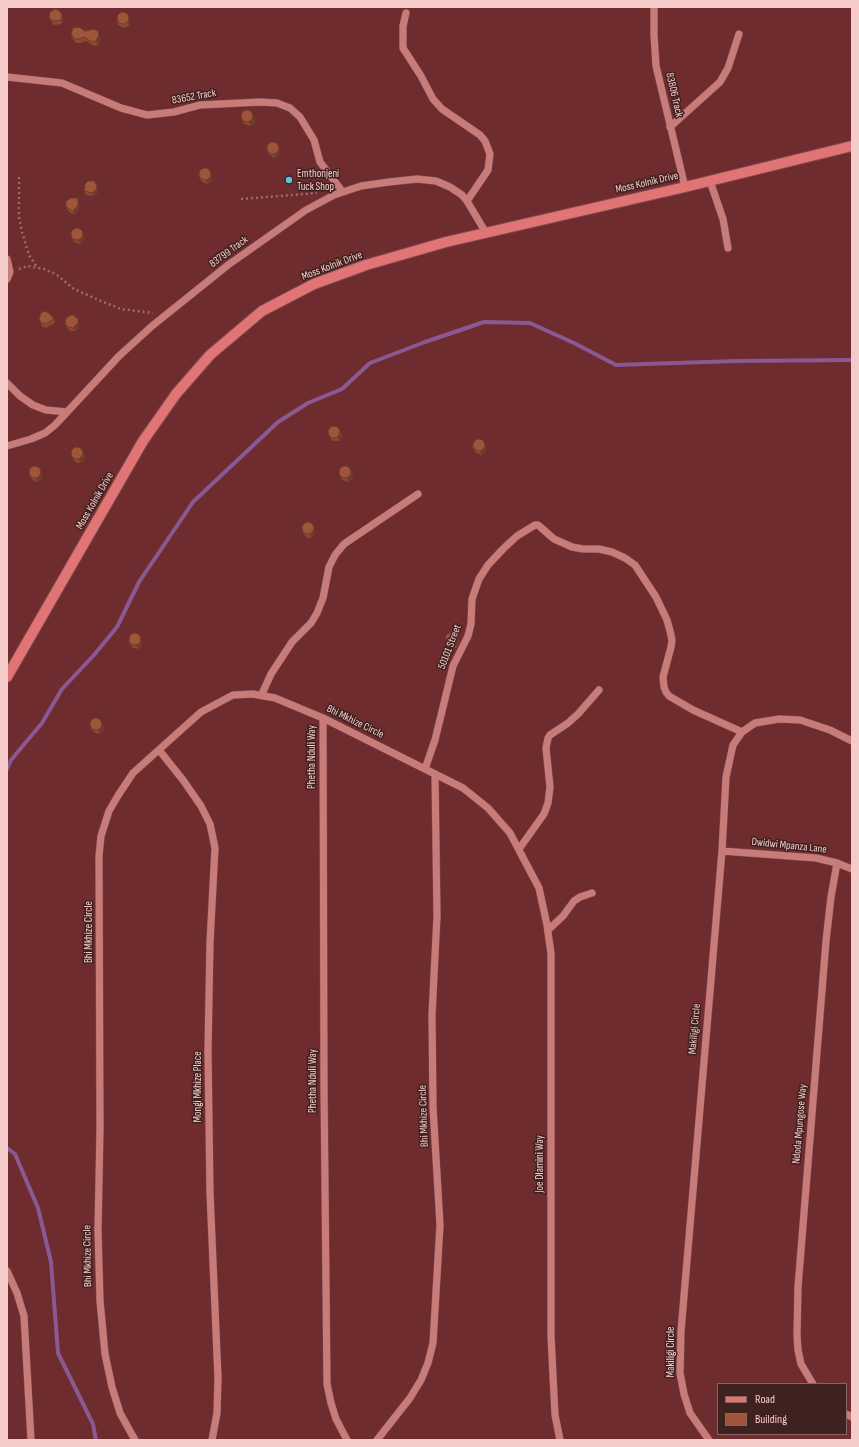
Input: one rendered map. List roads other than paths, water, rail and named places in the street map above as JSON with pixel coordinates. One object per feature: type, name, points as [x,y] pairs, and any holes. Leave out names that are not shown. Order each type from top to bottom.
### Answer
[{"type":"main road","name":"Moss Kolnik Drive","points":[[7,677],[144,441],[176,394],[210,355],[262,311],[314,284],[366,265],[446,242],[685,187],[852,146]]},
{"type":"street","name":"83806 Track","points":[[654,7],[656,66],[685,187]]},
{"type":"street","points":[[406,13],[403,26],[403,48],[421,76],[433,99],[442,109],[480,135],[488,147],[490,154],[488,170],[467,201]]},
{"type":"street","points":[[670,127],[720,82],[728,68],[739,34]]},
{"type":"street","name":"83652 Track","points":[[7,77],[62,83],[121,108],[147,115],[174,112],[200,105],[260,102],[278,103],[290,108],[300,117],[314,140],[320,162],[342,191]]},
{"type":"street","name":"83799 Track","points":[[7,446],[45,434],[55,426],[119,356],[165,315],[228,266],[288,223],[322,200],[342,191],[361,186],[418,179],[436,182],[450,187],[467,201],[486,233]]},
{"type":"street","points":[[710,181],[723,219],[728,248]]},
{"type":"street","points":[[7,259],[8,276]]},
{"type":"street","points":[[7,383],[33,406],[46,410],[67,412]]},
{"type":"street","points":[[262,694],[271,674],[292,642],[311,623],[317,613],[323,598],[329,567],[334,555],[344,544],[418,494]]},
{"type":"street","name":"50101 Street","points":[[425,769],[435,740],[454,666],[468,636],[471,624],[472,599],[479,579],[488,564],[516,536],[535,525],[538,525],[554,539],[572,547],[599,549],[612,552],[635,565],[656,597],[667,620],[670,631],[671,647],[663,677],[666,692],[669,696],[693,710],[742,732]]},
{"type":"street","points":[[519,849],[544,814],[548,803],[550,787],[546,748],[548,738],[578,714],[599,690]]},
{"type":"street","name":"Bhi Mkhize Circle","points":[[135,1440],[120,1413],[112,1387],[105,1354],[100,1301],[98,1230],[100,1129],[99,856],[101,836],[109,811],[133,773],[201,712],[233,695],[262,694],[323,718],[463,788],[488,808],[510,833],[539,888]]},
{"type":"street","name":"Phetha Nduli Way","points":[[323,718],[324,1087],[327,1384],[335,1413],[347,1440]]},
{"type":"street","points":[[742,732],[755,723],[779,719],[800,720],[830,730],[852,740]]},
{"type":"street","name":"Makiligi Circle","points":[[709,1440],[690,1413],[684,1394],[680,1373],[681,1331],[722,851],[726,777],[733,745],[742,732]]},
{"type":"street","name":"Mongi Mkhize Place","points":[[159,750],[201,806],[210,824],[215,848],[210,942],[208,1051],[210,1193],[218,1378],[217,1413],[212,1440]]},
{"type":"street","name":"Bhi Mkhize Circle","points":[[377,1440],[410,1398],[421,1380],[428,1363],[433,1344],[440,1225],[433,1107],[432,1015],[437,916],[435,774]]},
{"type":"street","name":"Dwidwi Mpanza Lane","points":[[722,851],[816,858],[837,863],[852,869]]},
{"type":"street","name":"Ndoda Mpungose Way","points":[[812,1383],[801,1364],[798,1350],[798,1287],[826,941],[837,863]]},
{"type":"street","name":"Joe Dlamini Way","points":[[539,888],[548,930],[551,954],[551,1336],[555,1415],[560,1440]]},
{"type":"street","points":[[548,930],[563,916],[574,901],[580,897],[592,893]]},
{"type":"street","points":[[7,1271],[18,1293],[24,1316],[31,1440]]},
{"type":"waterway","points":[[7,769],[11,760],[42,723],[62,689],[94,655],[117,627],[139,582],[193,502],[278,422],[308,403],[342,389],[370,363],[484,322],[530,323],[574,343],[616,365],[736,361],[852,360]]},
{"type":"waterway","points":[[7,1148],[15,1154],[38,1208],[51,1262],[58,1353],[93,1424],[96,1440]]},
{"type":"place","name":"Emthonjeni Tuck Shop","points":[[289,180]]}]
